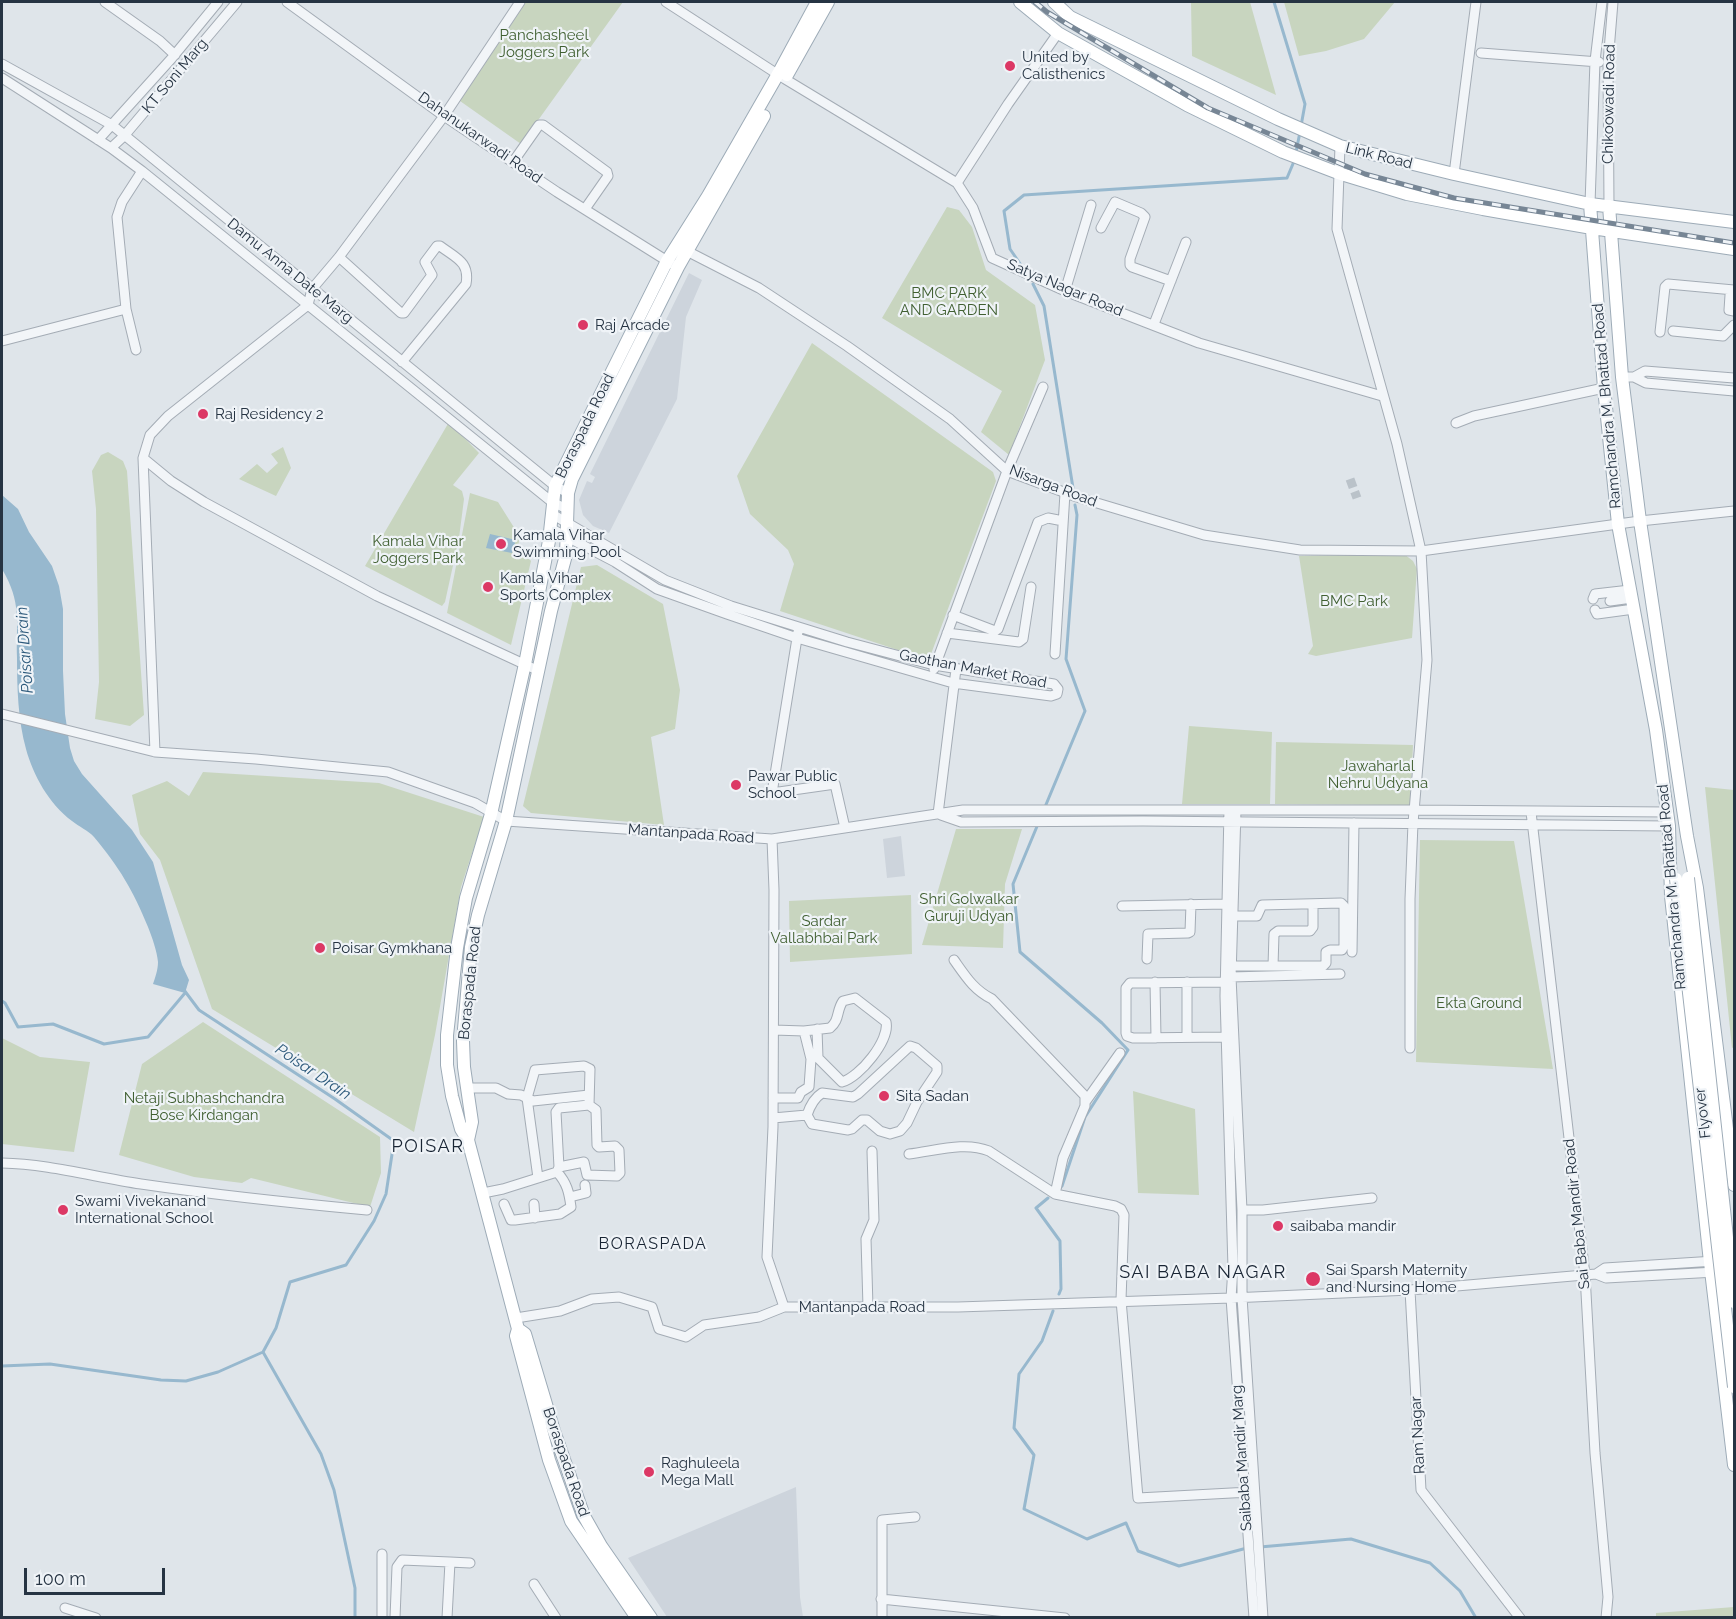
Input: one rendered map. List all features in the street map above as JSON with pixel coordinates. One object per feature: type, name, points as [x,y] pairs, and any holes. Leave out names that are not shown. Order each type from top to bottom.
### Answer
[{"type":"main road","name":"Boraspada Road","points":[[781,76],[817,2]]},
{"type":"main road","name":"Boraspada Road","points":[[637,1617],[572,1521],[549,1460],[538,1421],[516,1336],[517,1323],[483,1193],[468,1140],[461,1129],[452,1096],[447,1065],[447,1035],[457,948],[466,898],[491,813],[525,664],[550,528],[555,486],[708,196],[828,2]]},
{"type":"main road","name":"Link Road","points":[[1020,2],[1058,33],[1187,105],[1295,156],[1338,173],[1407,194],[1592,228],[1734,249]]},
{"type":"main road","name":"Link Road","points":[[1054,2],[1070,17],[1278,119],[1340,146],[1590,204],[1734,222]]},
{"type":"main road","name":"Ramchandra M. Bhattad Road","points":[[1590,204],[1604,388],[1618,524],[1656,730],[1670,832],[1671,896],[1734,1465]]},
{"type":"main road","name":"Ramchandra M. Bhattad Road","points":[[1608,206],[1628,377],[1640,521],[1687,836],[1697,888],[1734,1185]]},
{"type":"main road","points":[[1593,250],[1613,251]]},
{"type":"main road","name":"Boraspada Road","points":[[468,1140],[472,1122],[463,1036],[471,947],[478,915],[506,821],[551,611],[566,555],[568,494],[572,479],[672,264]]},
{"type":"main road","name":"Flyover","points":[[1670,832],[1682,878],[1734,1302]]},
{"type":"main road","name":"Flyover","points":[[1687,836],[1682,878],[1734,1387]]},
{"type":"main road","points":[[447,1035],[463,1036]]},
{"type":"main road","name":"Boraspada Road","points":[[517,1323],[525,1334],[554,1431],[584,1516],[601,1546],[651,1617]]},
{"type":"street","points":[[105,2],[160,41],[175,55]]},
{"type":"street","name":"KT Soni Marg","points":[[98,140],[175,55],[218,2]]},
{"type":"street","name":"KT Soni Marg","points":[[111,148],[124,136],[237,2]]},
{"type":"street","name":"Dahanukarwadi Road","points":[[287,2],[444,116],[672,264]]},
{"type":"street","points":[[155,752],[143,458],[150,435],[168,416],[308,305],[312,290],[444,116],[520,2]]},
{"type":"street","name":"Satya Nagar Road","points":[[666,2],[781,76],[957,183],[974,208],[993,258],[1065,291],[1209,346],[1382,396]]},
{"type":"street","points":[[1454,174],[1476,2]]},
{"type":"street","name":"Chikoowadi Road","points":[[1590,204],[1595,61],[1602,2]]},
{"type":"street","name":"Chikoowadi Road","points":[[1608,206],[1608,63],[1613,2]]},
{"type":"street","points":[[957,183],[1008,104],[1058,33]]},
{"type":"street","points":[[1481,53],[1608,63]]},
{"type":"street","name":"Damu Anna Date Marg","points":[[2,64],[112,125],[312,290],[555,486],[568,494]]},
{"type":"street","name":"Damu Anna Date Marg","points":[[2,78],[111,148],[142,171],[446,415],[552,508]]},
{"type":"street","points":[[513,162],[539,125],[543,125],[607,172],[608,176],[585,209]]},
{"type":"street","points":[[1340,146],[1336,229],[1396,444],[1421,551],[1427,660],[1413,823],[1410,899],[1410,1048]]},
{"type":"street","points":[[136,350],[126,309],[117,217],[122,202],[142,171]]},
{"type":"street","points":[[1101,228],[1115,201],[1141,213],[1144,217],[1130,265],[1170,281]]},
{"type":"street","points":[[1065,291],[1091,205]]},
{"type":"street","points":[[1154,324],[1186,242]]},
{"type":"street","points":[[339,257],[401,313],[404,313],[432,275],[425,262],[437,246],[465,265],[466,284],[402,362]]},
{"type":"street","name":"Nisarga Road","points":[[682,249],[759,288],[847,346],[950,420],[1007,471],[1065,493],[1204,535],[1300,550],[1421,551],[1640,521],[1734,511]]},
{"type":"street","points":[[1659,332],[1665,287],[1668,284],[1734,292]]},
{"type":"street","points":[[1734,292],[1730,295],[1729,308],[1734,311]]},
{"type":"street","points":[[2,340],[126,309]]},
{"type":"street","points":[[1673,331],[1723,336],[1734,325]]},
{"type":"street","points":[[1628,377],[1645,371],[1734,378]]},
{"type":"street","points":[[1628,377],[1646,383],[1734,391]]},
{"type":"street","points":[[932,677],[934,665],[1007,471],[1043,387]]},
{"type":"street","points":[[1456,423],[1474,416],[1604,388]]},
{"type":"street","points":[[446,415],[454,403]]},
{"type":"street","points":[[143,458],[171,481],[204,502],[377,596],[539,671]]},
{"type":"street","points":[[1055,654],[1065,493]]},
{"type":"street","name":"Gaothan Market Road","points":[[550,528],[625,563],[694,591],[748,616],[797,638],[953,683],[1051,696],[1057,694],[1058,689],[1054,684],[934,665],[800,627],[748,616],[691,602],[657,589],[625,563],[567,515],[552,508]]},
{"type":"street","points":[[953,615],[995,631],[998,629],[1038,522],[1048,518],[1063,521]]},
{"type":"street","points":[[947,633],[1019,642],[1023,639],[1030,587]]},
{"type":"street","points":[[691,602],[694,591]]},
{"type":"street","points":[[1593,599],[1595,594],[1632,599]]},
{"type":"street","points":[[1610,597],[1611,613]]},
{"type":"street","points":[[1595,610],[1597,614],[1611,613],[1632,599]]},
{"type":"street","points":[[800,627],[772,793],[835,784],[846,828]]},
{"type":"street","points":[[938,814],[956,669]]},
{"type":"street","name":"Mantanpada Road","points":[[2,714],[155,752],[388,772],[475,803],[506,821],[772,839],[774,891],[773,1115],[767,1257],[784,1307],[958,1307],[1230,1298],[1410,1290],[1467,1285],[1524,1285],[1585,1275],[1596,1274],[1606,1278],[1711,1267]]},
{"type":"street","points":[[772,839],[963,810],[1667,812]]},
{"type":"street","points":[[1229,975],[1232,916],[1232,810]]},
{"type":"street","name":"Sai Baba Mandir Road","points":[[1531,812],[1585,1275],[1595,1453],[1608,1597],[1606,1617]]},
{"type":"street","points":[[938,814],[961,822],[1413,823],[1533,825],[1670,832]]},
{"type":"street","points":[[1229,975],[1220,955],[1232,822]]},
{"type":"street","points":[[1352,952],[1354,823]]},
{"type":"street","points":[[1226,1037],[1127,1036],[1126,988],[1130,983],[1187,982],[1273,966],[1323,966],[1326,963],[1326,952],[1342,950],[1344,946],[1344,906],[1341,903],[1262,905],[1257,916],[1232,916]]},
{"type":"street","points":[[1147,958],[1148,934],[1190,932],[1191,904]]},
{"type":"street","points":[[1122,906],[1223,904]]},
{"type":"street","points":[[1273,966],[1274,934],[1278,931],[1310,931],[1313,927],[1313,904]]},
{"type":"street","points":[[954,960],[970,984],[992,999],[1080,1090],[1086,1101]]},
{"type":"street","points":[[1229,975],[1340,974]]},
{"type":"street","name":"Saibaba Mandir Marg","points":[[1229,975],[1226,1037],[1233,1268],[1230,1298],[1263,1617]]},
{"type":"street","name":"Saibaba Mandir Marg","points":[[1229,975],[1242,1210],[1242,1297],[1250,1492]]},
{"type":"street","points":[[1155,982],[1156,1038]]},
{"type":"street","points":[[1187,982],[1187,1037]]},
{"type":"street","points":[[774,1030],[804,1031],[817,1029],[826,1029],[838,1019],[840,1005],[848,998],[855,998],[886,1022],[887,1029],[881,1044],[864,1065],[849,1080],[842,1082],[818,1058],[817,1029]]},
{"type":"street","points":[[773,1098],[798,1098],[801,1092],[808,1087],[811,1059],[804,1031]]},
{"type":"street","points":[[773,1115],[794,1113],[802,1115],[812,1124],[848,1130],[862,1120],[867,1120],[880,1131],[890,1134],[900,1131],[907,1124],[917,1102],[937,1072],[937,1066],[916,1048],[910,1046],[858,1094],[852,1097],[822,1093],[802,1115]]},
{"type":"street","points":[[1055,1194],[1063,1158],[1086,1101],[1120,1053]]},
{"type":"street","points":[[483,1193],[538,1178],[558,1169],[584,1162],[587,1175],[617,1176],[620,1173],[619,1150],[615,1146],[599,1147],[597,1145],[596,1110],[589,1100],[590,1069],[584,1066],[535,1070],[527,1098],[538,1178]]},
{"type":"street","points":[[467,1088],[496,1088],[533,1101],[589,1100]]},
{"type":"street","points":[[504,1204],[511,1220],[535,1218],[566,1211],[571,1207],[566,1181],[558,1169],[556,1112],[559,1108],[589,1100]]},
{"type":"street","points":[[909,1154],[979,1147],[989,1151],[1055,1194],[1121,1209],[1124,1215],[1122,1300],[1138,1498],[1250,1492]]},
{"type":"street","points":[[868,1307],[866,1239],[874,1220],[872,1150]]},
{"type":"street","points":[[2,1163],[48,1166],[222,1196],[368,1210]]},
{"type":"street","points":[[570,1197],[586,1193],[585,1185]]},
{"type":"street","points":[[1242,1210],[1263,1210],[1372,1198]]},
{"type":"street","points":[[534,1203],[535,1218]]},
{"type":"street","points":[[1711,1267],[1734,1257]]},
{"type":"street","points":[[1711,1267],[1734,1271]]},
{"type":"street","points":[[1467,1285],[1468,1295]]},
{"type":"street","name":"Ram Nagar","points":[[1410,1290],[1421,1490],[1520,1617]]},
{"type":"street","points":[[517,1323],[592,1299],[619,1297],[652,1307],[659,1329],[686,1336],[704,1325],[759,1317],[784,1307]]},
{"type":"street","points":[[882,1617],[882,1520],[915,1517]]},
{"type":"street","name":"Saibaba Mandir Marg","points":[[1254,1547],[1254,1617]]},
{"type":"street","points":[[382,1554],[382,1617]]},
{"type":"street","points":[[395,1617],[397,1567],[402,1560],[470,1563]]},
{"type":"street","points":[[447,1617],[450,1562]]},
{"type":"street","points":[[534,1584],[556,1617]]},
{"type":"street","points":[[881,1599],[1065,1617]]},
{"type":"street","points":[[65,1608],[96,1617]]},
{"type":"shaded area","points":[[689,273],[702,280],[686,317],[677,399],[609,533],[593,526],[583,515],[579,500],[587,481],[592,483],[595,477],[590,474]]},
{"type":"shaded area","points":[[901,836],[905,876],[887,878],[883,839]]},
{"type":"shaded area","points":[[796,1487],[800,1597],[803,1617],[667,1617],[628,1558]]},
{"type":"green space","name":"Panchasheel Joggers Park","points":[[526,2],[623,2],[521,144],[460,101]]},
{"type":"green space","points":[[1191,2],[1250,2],[1276,95],[1192,56]]},
{"type":"green space","points":[[1284,2],[1395,2],[1364,39],[1326,51],[1299,56]]},
{"type":"green space","name":"BMC PARK AND GARDEN","points":[[947,207],[959,210],[972,227],[986,270],[1035,305],[1045,360],[1009,455],[981,432],[1002,391],[882,318]]},
{"type":"green space","points":[[812,343],[993,472],[996,481],[931,654],[922,658],[780,611],[794,564],[788,550],[750,514],[737,476]]},
{"type":"green space","name":"Kamala Vihar Joggers Park","points":[[449,422],[479,453],[453,485],[462,491],[464,499],[459,538],[445,602],[442,606],[365,566]]},
{"type":"green space","points":[[283,447],[291,468],[276,496],[239,479],[257,464],[267,473],[278,463],[271,454]]},
{"type":"green space","points":[[108,452],[123,461],[127,471],[144,715],[130,726],[95,719],[99,682],[96,509],[92,471],[101,455]]},
{"type":"green space","name":"Kamla Vihar Sports Complex","points":[[470,493],[498,502],[520,537],[518,546],[531,561],[511,645],[447,613]]},
{"type":"green space","name":"BMC Park","points":[[1404,554],[1413,561],[1417,569],[1412,638],[1316,656],[1308,654],[1313,646],[1299,556]]},
{"type":"green space","points":[[597,565],[663,604],[680,690],[675,729],[651,737],[664,825],[531,813],[523,806],[581,567]]},
{"type":"green space","points":[[1189,726],[1272,732],[1270,804],[1182,804]]},
{"type":"green space","name":"Jawaharlal Nehru Udyana","points":[[1276,742],[1413,745],[1410,805],[1275,804]]},
{"type":"green space","name":"Poisar Gymkhana","points":[[203,772],[379,783],[484,817],[461,887],[435,1035],[414,1132],[212,1009],[160,860],[140,834],[132,795],[167,781],[189,796]]},
{"type":"green space","points":[[1705,787],[1734,790],[1734,1047],[1732,1048]]},
{"type":"green space","name":"Shri Golwalkar Guruji Udyan","points":[[956,829],[1022,829],[1005,884],[1003,948],[922,945]]},
{"type":"green space","name":"Ekta Ground","points":[[1420,840],[1514,841],[1553,1069],[1416,1062]]},
{"type":"green space","name":"Sardar Vallabhbai Park","points":[[911,895],[912,954],[790,962],[789,901]]},
{"type":"green space","name":"Netaji Subhashchandra Bose Kirdangan","points":[[203,1022],[380,1137],[381,1173],[370,1207],[251,1178],[242,1183],[194,1177],[119,1155],[142,1064]]},
{"type":"green space","points":[[2,1038],[40,1057],[90,1062],[74,1152],[2,1144]]},
{"type":"green space","points":[[1133,1091],[1195,1109],[1199,1195],[1138,1193]]},
{"type":"green space","points":[[1734,1607],[1734,1617],[1656,1617],[1656,1613]]},
{"type":"water","points":[[2,495],[18,509],[29,532],[52,566],[59,586],[63,609],[65,714],[74,761],[82,774],[132,830],[153,862],[182,965],[189,980],[185,993],[153,984],[158,965],[157,953],[131,890],[94,837],[64,814],[49,798],[29,759],[18,704],[15,602],[13,592],[2,569]]},
{"type":"water","name":"Kamala Vihar Swimming Pool","points":[[490,534],[516,540],[512,553],[486,548]]},
{"type":"waterway","points":[[1274,2],[1305,104],[1301,126]]},
{"type":"waterway","points":[[1296,152],[1300,132]]},
{"type":"waterway","points":[[1023,268],[1010,249],[1004,211],[1024,195],[1287,178],[1295,159]]},
{"type":"waterway","points":[[1033,284],[1044,306],[1073,488]]},
{"type":"waterway","points":[[1045,807],[1085,711],[1066,659],[1077,515],[1075,505]]},
{"type":"waterway","points":[[1038,824],[1013,884],[1020,952],[1102,1023],[1128,1050],[1085,1117],[1060,1188]]},
{"type":"waterway","name":"Poisar Drain","points":[[184,990],[199,1010],[335,1099],[394,1141],[386,1194],[374,1221],[346,1265],[290,1282],[276,1328],[263,1352],[321,1454],[334,1490],[355,1588],[355,1618]]},
{"type":"waterway","points":[[2,1001],[18,1027],[53,1024],[104,1044],[148,1037],[185,993]]},
{"type":"waterway","points":[[1048,1198],[1036,1208],[1060,1241],[1061,1289],[1059,1294]]},
{"type":"waterway","points":[[1053,1311],[1042,1341],[1019,1374],[1014,1428],[1034,1455],[1024,1509],[1087,1539],[1126,1523],[1138,1551],[1179,1566],[1247,1548]]},
{"type":"waterway","points":[[2,1366],[50,1364],[161,1380],[186,1381],[218,1372],[263,1352]]},
{"type":"waterway","points":[[1260,1547],[1351,1539],[1430,1563],[1460,1591],[1476,1618]]},
{"type":"tunnel","points":[[1350,479],[1357,498]]},
{"type":"railway","points":[[1035,2],[1047,12],[1208,108],[1365,174],[1454,198],[1734,243]]},
{"type":"place","name":"United by Calisthenics","points":[[1010,66]]},
{"type":"place","name":"Raj Arcade","points":[[583,325]]},
{"type":"place","name":"Raj Residency 2","points":[[203,414]]},
{"type":"place","name":"Kamala Vihar Swimming Pool","points":[[501,544]]},
{"type":"place","name":"Kamla Vihar Sports Complex","points":[[488,587]]},
{"type":"place","name":"Pawar Public School","points":[[736,785]]},
{"type":"place","name":"Poisar Gymkhana","points":[[320,948]]},
{"type":"place","name":"Sita Sadan","points":[[884,1096]]},
{"type":"place","name":"Swami Vivekanand International School","points":[[63,1210]]},
{"type":"place","name":"saibaba mandir","points":[[1278,1226]]},
{"type":"place","name":"Sai Sparsh Maternity and Nursing Home","points":[[1313,1279]]},
{"type":"place","name":"Raghuleela Mega Mall","points":[[649,1472]]},
{"type":"district","name":"POISAR","points":[[428,1147]]},
{"type":"district","name":"BORASPADA","points":[[653,1244]]},
{"type":"district","name":"SAI BABA NAGAR","points":[[1203,1273]]}]
